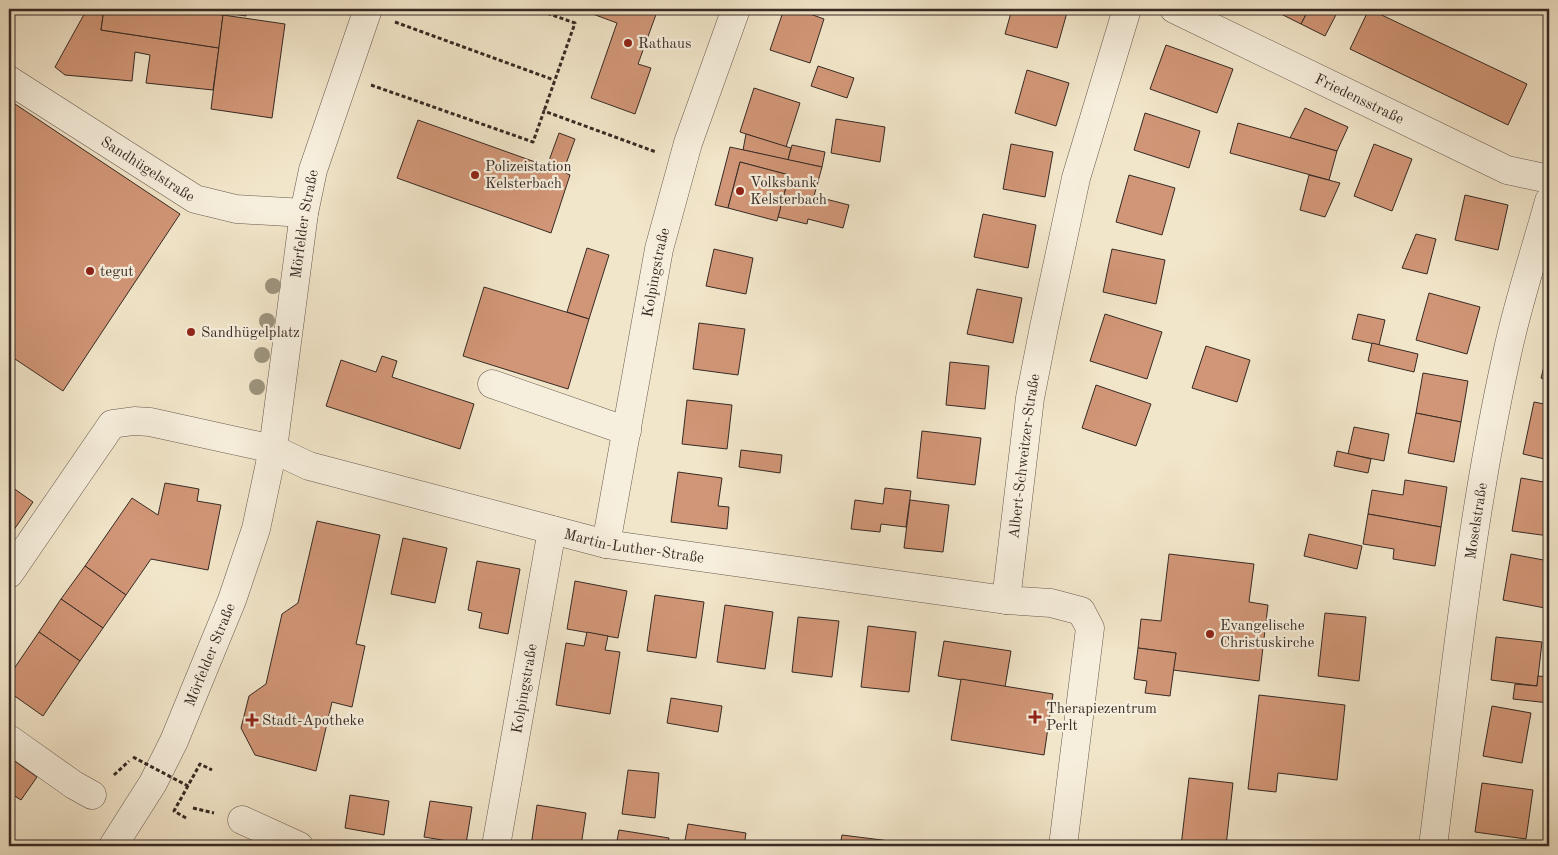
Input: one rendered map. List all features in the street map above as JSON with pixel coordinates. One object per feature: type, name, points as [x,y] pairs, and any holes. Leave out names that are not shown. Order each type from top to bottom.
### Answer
[{"type":"street","name":"Kolpingstraße","points":[[606,544],[659,249],[688,143],[736,9]]},
{"type":"street","name":"Albert-Schweitzer-Straße","points":[[1006,600],[1030,398],[1042,336],[1076,178],[1127,9]]},
{"type":"street","name":"Friedensstraße","points":[[1174,9],[1507,170],[1549,179]]},
{"type":"street","name":"Mörfelder Straße","points":[[113,846],[153,783],[174,741],[232,600],[256,529],[273,449],[304,213],[313,170],[367,10]]},
{"type":"street","name":"Sandhügelstraße","points":[[9,80],[195,199],[236,209],[304,213]]},
{"type":"street","name":"Moselstraße","points":[[1433,846],[1473,544],[1490,438],[1507,352],[1549,201]]},
{"type":"street","points":[[492,384],[626,432]]},
{"type":"street","points":[[9,574],[112,424],[134,421],[150,422],[273,449]]},
{"type":"street","name":"Martin-Luther-Straße","points":[[273,449],[309,466],[606,544],[1006,600]]},
{"type":"street","name":"Kolpingstraße","points":[[496,846],[552,530]]},
{"type":"street","points":[[1006,600],[1051,603],[1081,611],[1090,628],[1063,846]]},
{"type":"street","points":[[9,738],[74,785],[92,795]]},
{"type":"street","points":[[242,820],[299,846]]},
{"type":"path","points":[[345,76],[533,142],[575,23],[535,9]]},
{"type":"path","points":[[367,10],[554,80]]},
{"type":"path","points":[[544,111],[682,162]]},
{"type":"path","points":[[134,757],[188,786],[200,764],[212,770]]},
{"type":"path","points":[[174,811],[186,818]]},
{"type":"building","points":[[87,9],[104,9],[101,30],[219,48],[213,90],[146,83],[150,55],[135,52],[132,81],[65,75],[55,67]]},
{"type":"building","points":[[104,9],[180,9],[223,15],[219,48],[101,30]]},
{"type":"building","points":[[209,9],[247,9],[246,16]]},
{"type":"building","name":"Rathaus","points":[[583,9],[658,9],[638,64],[651,68],[635,114],[591,98],[617,23]]},
{"type":"building","points":[[784,9],[796,9],[824,19],[810,63],[770,50]]},
{"type":"building","points":[[1012,9],[1068,9],[1057,48],[1005,34]]},
{"type":"building","points":[[1271,9],[1309,9],[1301,24]]},
{"type":"building","points":[[1309,9],[1339,9],[1325,36],[1301,24]]},
{"type":"building","points":[[1369,9],[1527,84],[1508,125],[1350,49]]},
{"type":"building","points":[[223,15],[285,24],[272,118],[211,109]]},
{"type":"building","points":[[1166,45],[1233,69],[1217,113],[1150,89]]},
{"type":"building","points":[[818,66],[854,78],[847,98],[811,86]]},
{"type":"building","points":[[1027,70],[1069,83],[1056,126],[1015,113]]},
{"type":"building","points":[[754,88],[800,103],[786,147],[740,132]]},
{"type":"building","points":[[9,100],[180,214],[63,391],[9,355]]},
{"type":"building","points":[[1305,108],[1348,127],[1337,151],[1290,138]]},
{"type":"building","points":[[1145,113],[1200,131],[1189,168],[1134,150]]},
{"type":"building","points":[[836,119],[885,127],[880,162],[831,153]]},
{"type":"building","points":[[418,120],[570,175],[551,233],[397,178]]},
{"type":"building","points":[[1238,123],[1337,151],[1329,180],[1230,153]]},
{"type":"building","points":[[559,133],[575,139],[563,172],[547,166]]},
{"type":"building","points":[[746,134],[791,148],[788,160],[743,150]]},
{"type":"building","points":[[1011,144],[1053,152],[1045,197],[1003,189]]},
{"type":"building","points":[[1374,144],[1412,159],[1392,211],[1354,196]]},
{"type":"building","points":[[792,145],[825,152],[822,167],[788,160]]},
{"type":"building","points":[[730,147],[822,167],[814,196],[849,205],[843,228],[808,219],[807,224],[778,217],[789,175],[740,162],[728,208],[715,205]]},
{"type":"building","points":[[740,162],[789,175],[777,221],[728,208]]},
{"type":"building","points":[[1129,175],[1175,188],[1162,235],[1116,222]]},
{"type":"building","points":[[1309,175],[1340,183],[1325,217],[1300,210]]},
{"type":"building","points":[[1465,195],[1508,205],[1498,250],[1455,240]]},
{"type":"building","points":[[983,214],[1036,225],[1028,268],[974,257]]},
{"type":"building","points":[[1416,234],[1436,239],[1427,274],[1402,268]]},
{"type":"building","points":[[587,248],[609,255],[589,319],[567,312]]},
{"type":"building","points":[[714,249],[753,258],[746,294],[706,286]]},
{"type":"building","points":[[1112,249],[1165,260],[1156,304],[1103,292]]},
{"type":"building","points":[[484,287],[589,319],[568,389],[463,356]]},
{"type":"building","points":[[977,289],[1022,298],[1013,343],[967,334]]},
{"type":"building","points":[[1429,293],[1480,307],[1467,354],[1416,340]]},
{"type":"building","points":[[1105,314],[1162,332],[1147,379],[1090,361]]},
{"type":"building","points":[[1358,314],[1385,320],[1379,345],[1352,339]]},
{"type":"building","points":[[699,323],[745,329],[738,375],[693,369]]},
{"type":"building","points":[[1372,343],[1418,354],[1414,372],[1368,361]]},
{"type":"building","points":[[1206,346],[1250,360],[1237,402],[1192,388]]},
{"type":"building","points":[[1549,348],[1549,381],[1541,378]]},
{"type":"building","points":[[382,356],[397,361],[392,377],[474,404],[460,449],[326,406],[341,360],[376,372]]},
{"type":"building","points":[[950,362],[989,366],[985,409],[946,405]]},
{"type":"building","points":[[1423,373],[1468,381],[1461,422],[1416,413]]},
{"type":"building","points":[[1096,385],[1151,404],[1136,446],[1082,428]]},
{"type":"building","points":[[687,400],[732,405],[727,449],[682,444]]},
{"type":"building","points":[[1534,402],[1549,405],[1549,460],[1523,454]]},
{"type":"building","points":[[1416,413],[1461,422],[1454,462],[1408,453]]},
{"type":"building","points":[[1354,427],[1389,434],[1384,461],[1348,454]]},
{"type":"building","points":[[922,431],[981,438],[975,485],[917,478]]},
{"type":"building","points":[[741,450],[782,455],[780,473],[739,467]]},
{"type":"building","points":[[1337,451],[1371,459],[1368,473],[1334,466]]},
{"type":"building","points":[[678,472],[722,478],[718,506],[729,507],[727,529],[671,522]]},
{"type":"building","points":[[1521,478],[1549,483],[1549,536],[1512,531]]},
{"type":"building","points":[[1405,480],[1447,487],[1441,527],[1368,514],[1372,490],[1403,495]]},
{"type":"building","points":[[165,483],[199,489],[197,501],[221,505],[208,570],[151,559],[126,595],[85,566],[132,498],[158,515]]},
{"type":"building","points":[[9,485],[33,502],[9,537]]},
{"type":"building","points":[[885,488],[911,491],[906,527],[881,524],[880,532],[851,529],[855,500],[883,504]]},
{"type":"building","points":[[910,500],[949,505],[943,552],[904,548]]},
{"type":"building","points":[[1368,514],[1441,527],[1435,566],[1393,559],[1394,549],[1363,544]]},
{"type":"building","points":[[317,521],[380,535],[356,644],[365,646],[352,707],[332,702],[316,771],[255,755],[241,728],[249,696],[266,684],[282,614],[298,603]]},
{"type":"building","points":[[1309,534],[1362,546],[1357,569],[1304,556]]},
{"type":"building","points":[[403,538],[447,548],[435,603],[391,594]]},
{"type":"building","points":[[1169,554],[1254,564],[1249,602],[1268,605],[1259,681],[1173,670],[1176,653],[1138,648],[1141,619],[1161,621]]},
{"type":"building","points":[[1511,554],[1549,561],[1549,582],[1545,608],[1503,600]]},
{"type":"building","points":[[477,561],[520,569],[508,634],[479,628],[482,613],[468,610]]},
{"type":"building","points":[[85,566],[126,595],[103,628],[61,599]]},
{"type":"building","points":[[575,581],[627,591],[618,638],[567,629]]},
{"type":"building","points":[[655,595],[704,602],[696,658],[647,651]]},
{"type":"building","points":[[61,599],[103,628],[80,661],[39,632]]},
{"type":"building","points":[[725,605],[773,612],[765,669],[717,662]]},
{"type":"building","points":[[1325,613],[1366,617],[1359,681],[1318,676]]},
{"type":"building","points":[[798,617],[839,621],[832,677],[792,672]]},
{"type":"building","points":[[868,626],[916,632],[909,692],[861,687]]},
{"type":"building","points":[[39,632],[80,661],[43,716],[9,692],[9,676]]},
{"type":"building","points":[[587,632],[608,636],[605,650],[620,652],[610,714],[556,705],[566,643],[584,646]]},
{"type":"building","points":[[1496,637],[1542,642],[1537,686],[1491,680]]},
{"type":"building","points":[[944,641],[1011,651],[1005,687],[938,676]]},
{"type":"building","points":[[1138,648],[1176,653],[1170,696],[1145,693],[1147,681],[1134,679]]},
{"type":"building","points":[[1538,676],[1549,677],[1549,703],[1513,699],[1515,684],[1537,686]]},
{"type":"building","points":[[961,679],[1053,694],[1044,755],[951,740]]},
{"type":"building","points":[[1259,695],[1345,705],[1337,780],[1278,773],[1276,792],[1248,789]]},
{"type":"building","points":[[671,698],[722,706],[718,732],[667,723]]},
{"type":"building","points":[[1492,706],[1531,713],[1522,763],[1483,756]]},
{"type":"building","points":[[9,757],[37,777],[21,800],[10,793],[9,795]]},
{"type":"building","points":[[628,770],[659,773],[655,818],[622,814]]},
{"type":"building","points":[[1189,778],[1233,783],[1226,846],[1181,846]]},
{"type":"building","points":[[1482,783],[1533,790],[1526,839],[1475,832]]},
{"type":"building","points":[[350,795],[389,801],[384,835],[345,828]]},
{"type":"building","points":[[430,801],[472,807],[466,844],[424,837]]},
{"type":"building","points":[[537,805],[586,813],[581,846],[531,846]]},
{"type":"building","points":[[688,824],[746,833],[744,846],[684,846]]},
{"type":"building","points":[[619,830],[669,838],[668,846],[616,846]]},
{"type":"building","points":[[842,835],[890,841],[889,846],[840,846]]},
{"type":"place","name":"Rathaus","points":[[628,43]]},
{"type":"place","name":"Polizeistation Kelsterbach","points":[[475,175]]},
{"type":"place","name":"Volksbank Kelsterbach","points":[[740,191]]},
{"type":"place","name":"tegut","points":[[90,271]]},
{"type":"place","name":"Sandhügelplatz","points":[[191,332]]},
{"type":"place","name":"Evangelische Christuskirche","points":[[1210,634]]},
{"type":"place","name":"Therapiezentrum Perlt","points":[[1035,717]]},
{"type":"place","name":"Stadt-Apotheke","points":[[252,720]]}]
